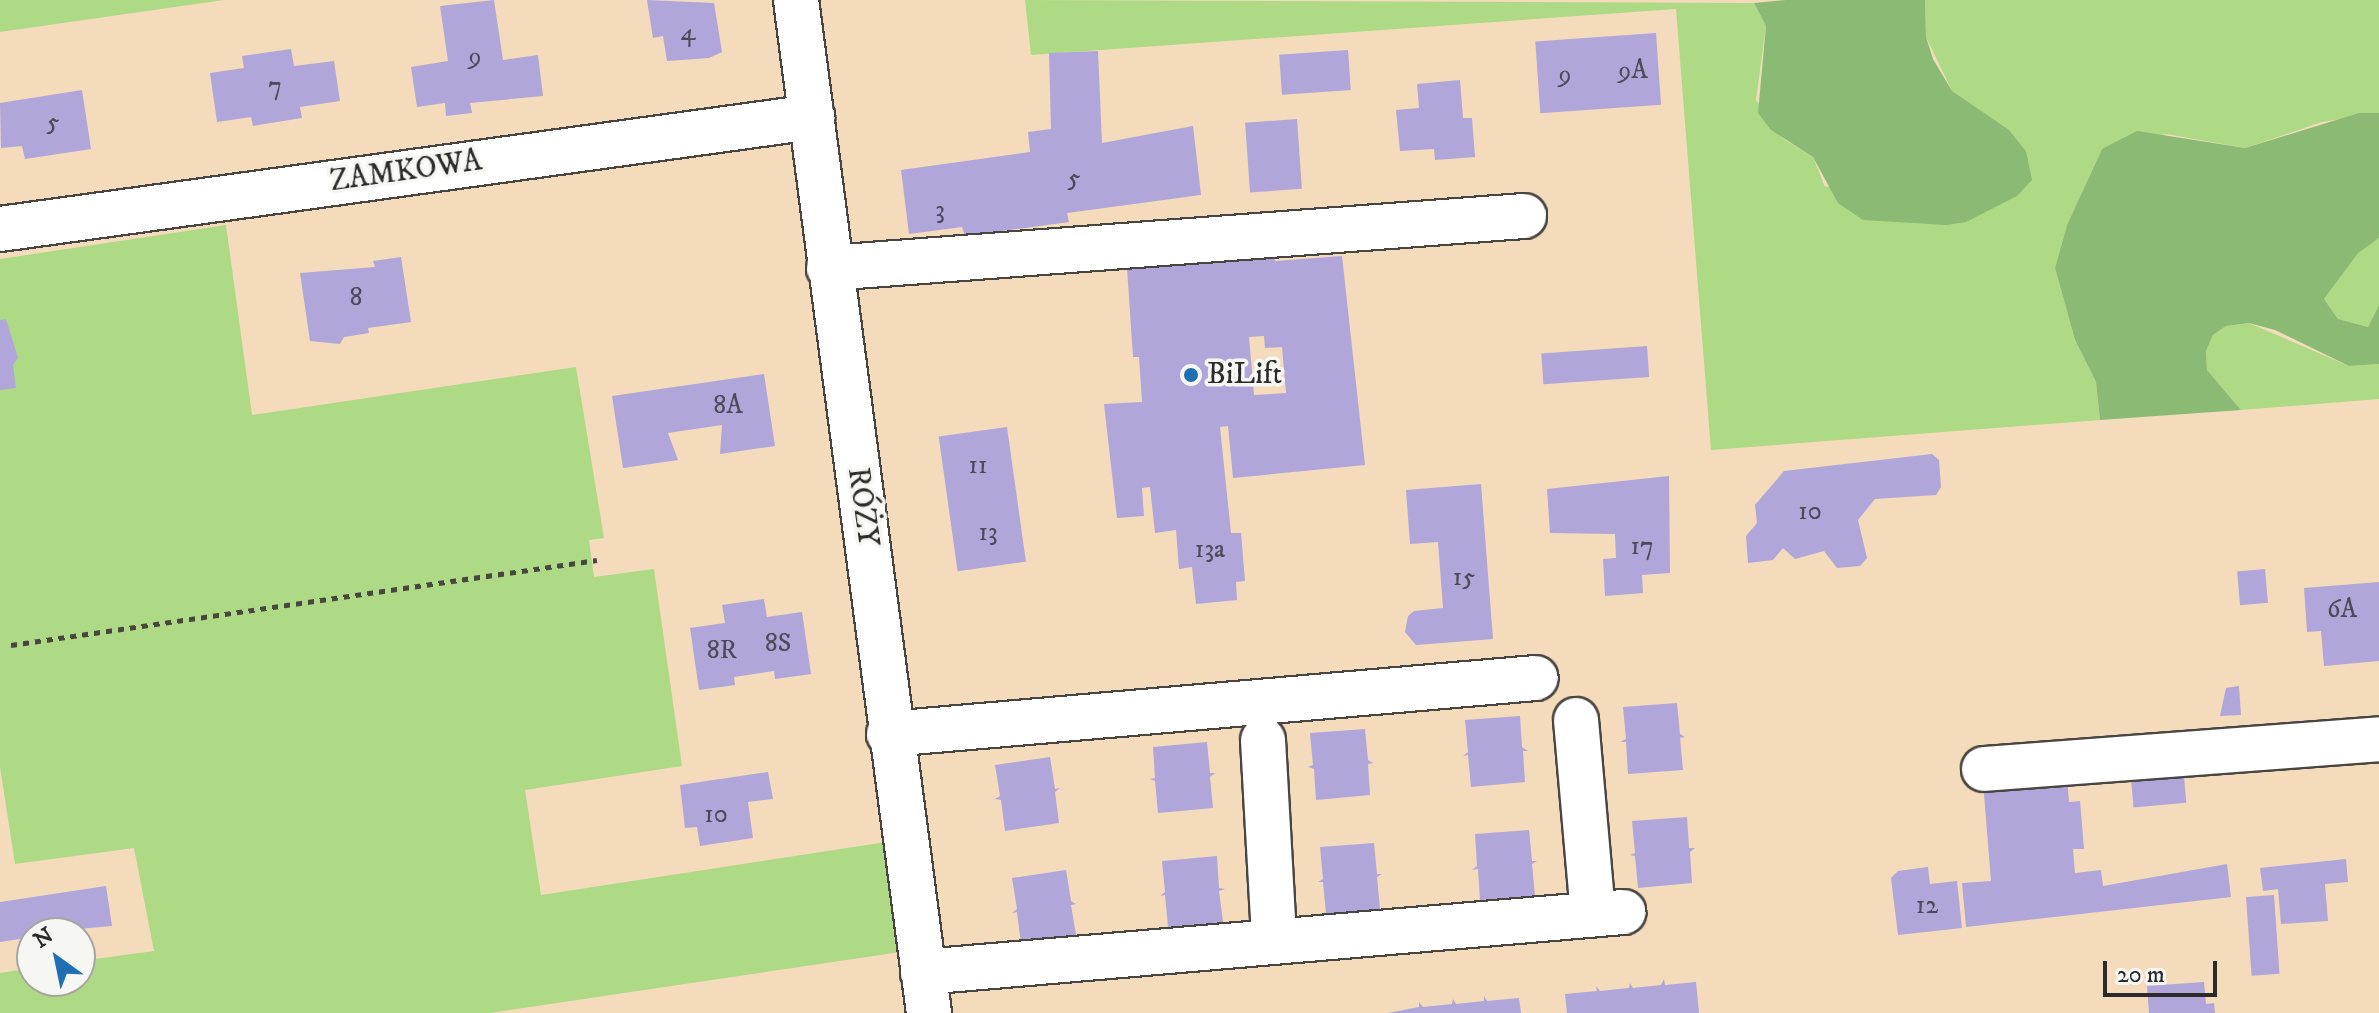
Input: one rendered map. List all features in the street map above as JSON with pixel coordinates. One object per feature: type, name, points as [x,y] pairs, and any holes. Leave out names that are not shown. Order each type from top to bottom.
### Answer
[{"type":"street","name":"RÓŻY","points":[[796,0],[889,734],[926,992]]},
{"type":"street","name":"ZAMKOWA","points":[[0,229],[812,117]]},
{"type":"street","points":[[829,268],[1524,216]]},
{"type":"street","points":[[889,734],[1536,678]]},
{"type":"street","points":[[926,992],[1274,938],[1608,913],[1576,720]]},
{"type":"street","points":[[1984,769],[2379,739]]},
{"type":"street","points":[[1263,740],[1274,938]]},
{"type":"path","points":[[11,645],[597,560]]},
{"type":"green space","points":[[0,0],[224,0],[0,32]]},
{"type":"green space","points":[[1025,0],[1754,3],[1766,26],[1756,100],[1782,138],[1813,157],[1825,187],[2026,151],[2009,131],[1952,91],[1926,37],[1925,0],[2379,0],[2379,113],[2322,122],[2245,148],[2166,134],[2102,149],[2067,225],[2055,268],[2075,340],[2096,382],[2100,420],[1711,450],[1676,9],[1031,55]]},
{"type":"green space","points":[[1786,0],[1925,0],[1926,37],[1933,59],[1952,91],[2009,130],[2026,151],[2032,180],[2017,196],[1966,222],[1946,225],[1863,220],[1838,203],[1813,157],[1771,130],[1758,113],[1766,26],[1754,3]]},
{"type":"green space","points":[[2359,113],[2379,113],[2379,238],[2358,253],[2324,299],[2338,319],[2368,327],[2379,305],[2379,364],[2349,366],[2275,330],[2249,323],[2226,326],[2213,335],[2206,351],[2207,370],[2241,410],[2100,420],[2096,382],[2075,340],[2055,268],[2067,225],[2102,149],[2137,131],[2245,148]]},
{"type":"green space","points":[[226,225],[252,415],[576,367],[604,538],[589,540],[594,577],[654,569],[682,766],[525,790],[541,895],[893,841],[907,951],[490,1013],[0,1013],[0,973],[16,970],[16,997],[96,997],[96,959],[154,951],[134,848],[15,864],[0,767],[0,259]]},
{"type":"green space","points":[[2379,238],[2379,305],[2368,327],[2338,319],[2324,299],[2358,252]]},
{"type":"green space","points":[[2249,323],[2349,366],[2379,364],[2379,399],[2241,410],[2207,370],[2206,351],[2213,335],[2226,326]]},
{"type":"building","points":[[494,0],[503,60],[538,55],[543,96],[470,103],[472,113],[446,116],[445,103],[417,107],[411,67],[448,61],[440,6]]},
{"type":"building","points":[[647,0],[714,3],[722,52],[709,58],[667,61],[663,36],[653,38]]},
{"type":"building","points":[[1656,33],[1661,105],[1540,113],[1535,41]]},
{"type":"building","points":[[291,49],[294,66],[334,61],[340,101],[300,107],[302,118],[253,126],[251,117],[217,122],[210,73],[244,68],[242,56]]},
{"type":"building","points":[[1348,50],[1351,90],[1282,95],[1279,55]]},
{"type":"building","points":[[1098,51],[1102,143],[1193,126],[1201,195],[1067,213],[1069,222],[965,236],[962,227],[909,234],[901,170],[1030,152],[1028,132],[1051,129],[1049,53]]},
{"type":"building","points":[[1460,80],[1463,118],[1472,118],[1475,157],[1435,160],[1434,149],[1400,151],[1396,110],[1419,108],[1417,84]]},
{"type":"building","points":[[82,90],[91,149],[25,159],[22,146],[1,148],[0,103]]},
{"type":"building","points":[[1297,119],[1302,189],[1250,192],[1245,123]]},
{"type":"building","points":[[1274,248],[1275,261],[1342,256],[1365,465],[1233,478],[1228,426],[1220,427],[1231,533],[1241,533],[1245,581],[1236,582],[1237,600],[1196,604],[1192,567],[1179,569],[1176,530],[1155,533],[1150,487],[1142,488],[1144,516],[1117,518],[1104,404],[1142,402],[1139,357],[1133,357],[1127,268],[1258,259],[1257,250]],"holes":[[[1264,336],[1265,348],[1282,347],[1286,393],[1254,395],[1249,337]]]},
{"type":"building","points":[[401,257],[411,322],[368,328],[369,333],[344,337],[340,344],[310,341],[300,273],[375,267],[373,261]]},
{"type":"building","points":[[6,319],[18,358],[13,365],[16,388],[0,390],[0,320]]},
{"type":"building","points":[[1647,346],[1649,377],[1543,384],[1541,353]]},
{"type":"building","points":[[764,374],[775,446],[720,454],[722,425],[668,433],[678,460],[623,468],[612,396]]},
{"type":"building","points":[[1007,427],[1026,562],[958,571],[939,437]]},
{"type":"building","points":[[1932,454],[1939,460],[1941,487],[1936,495],[1875,499],[1858,520],[1867,558],[1860,566],[1837,568],[1824,551],[1795,559],[1783,548],[1773,560],[1748,563],[1746,536],[1757,523],[1755,505],[1784,471]]},
{"type":"building","points":[[1669,476],[1670,573],[1642,575],[1643,593],[1605,596],[1603,559],[1616,558],[1615,534],[1550,533],[1547,489]]},
{"type":"building","points":[[1481,484],[1493,639],[1416,645],[1405,632],[1408,616],[1414,611],[1443,608],[1438,542],[1410,544],[1406,490]]},
{"type":"building","points":[[2265,569],[2268,603],[2240,605],[2237,571]]},
{"type":"building","points":[[2379,582],[2379,661],[2324,666],[2321,631],[2307,632],[2304,588]]},
{"type":"building","points":[[764,599],[767,617],[802,612],[811,674],[775,679],[774,671],[734,677],[735,685],[699,690],[690,628],[725,623],[722,605]]},
{"type":"building","points":[[2239,686],[2241,715],[2220,716],[2226,688]]},
{"type":"building","points":[[1677,703],[1680,734],[1685,737],[1680,738],[1683,770],[1628,774],[1626,742],[1620,742],[1626,739],[1623,707]]},
{"type":"building","points":[[1520,716],[1522,747],[1528,751],[1523,751],[1525,782],[1471,787],[1468,755],[1463,756],[1468,752],[1465,720]]},
{"type":"building","points":[[1365,729],[1368,760],[1373,763],[1368,764],[1370,795],[1316,800],[1314,769],[1308,767],[1313,765],[1310,733]]},
{"type":"building","points":[[1207,742],[1210,773],[1215,773],[1210,777],[1213,808],[1158,813],[1155,781],[1150,779],[1155,778],[1153,747]]},
{"type":"building","points":[[1050,757],[1055,789],[1060,788],[1055,792],[1059,823],[1005,831],[1001,800],[995,799],[1000,796],[995,765]]},
{"type":"building","points":[[2183,765],[2186,803],[2134,807],[2130,770]]},
{"type":"building","points":[[768,772],[773,799],[748,802],[753,838],[700,846],[697,827],[685,828],[680,785]]},
{"type":"building","points":[[2067,776],[2069,802],[2080,801],[2084,849],[2073,849],[2075,873],[2101,870],[2103,886],[2227,864],[2231,897],[1966,927],[1962,883],[1991,881],[1983,782]]},
{"type":"building","points":[[1687,817],[1689,848],[1695,848],[1690,852],[1692,883],[1638,888],[1635,856],[1630,855],[1635,853],[1632,821]]},
{"type":"building","points":[[1529,830],[1532,861],[1537,861],[1532,864],[1535,896],[1480,900],[1478,869],[1472,870],[1477,866],[1475,834]]},
{"type":"building","points":[[1374,843],[1377,874],[1382,874],[1377,877],[1380,909],[1326,914],[1323,882],[1318,882],[1323,879],[1320,847]]},
{"type":"building","points":[[1217,856],[1219,888],[1225,889],[1219,891],[1223,922],[1168,927],[1165,895],[1160,896],[1165,892],[1162,861]]},
{"type":"building","points":[[2346,859],[2348,882],[2325,884],[2328,921],[2281,924],[2278,889],[2263,891],[2260,868]]},
{"type":"building","points":[[1928,867],[1930,884],[1957,881],[1962,928],[1898,935],[1891,878],[1898,871]]},
{"type":"building","points":[[1066,870],[1071,901],[1076,904],[1071,905],[1076,935],[1021,944],[1017,912],[1012,913],[1017,909],[1012,878]]},
{"type":"building","points":[[106,886],[112,926],[96,927],[96,917],[16,917],[16,940],[0,942],[0,902]]},
{"type":"building","points":[[2274,895],[2280,974],[2252,976],[2246,897]]},
{"type":"building","points":[[1664,979],[1665,985],[1696,982],[1699,1013],[1567,1013],[1565,994],[1597,991],[1596,986],[1600,991],[1629,988],[1630,983],[1633,988],[1661,985]]},
{"type":"building","points":[[2204,982],[2206,1004],[2214,1003],[2215,1013],[2149,1013],[2147,986]]},
{"type":"building","points":[[1484,996],[1487,1001],[1519,998],[1521,1013],[1388,1013],[1419,1007],[1419,1002],[1423,1007],[1452,1004],[1453,999],[1456,1004],[1484,1001]]},
{"type":"place","name":"BiLift","points":[[1191,375]]}]
